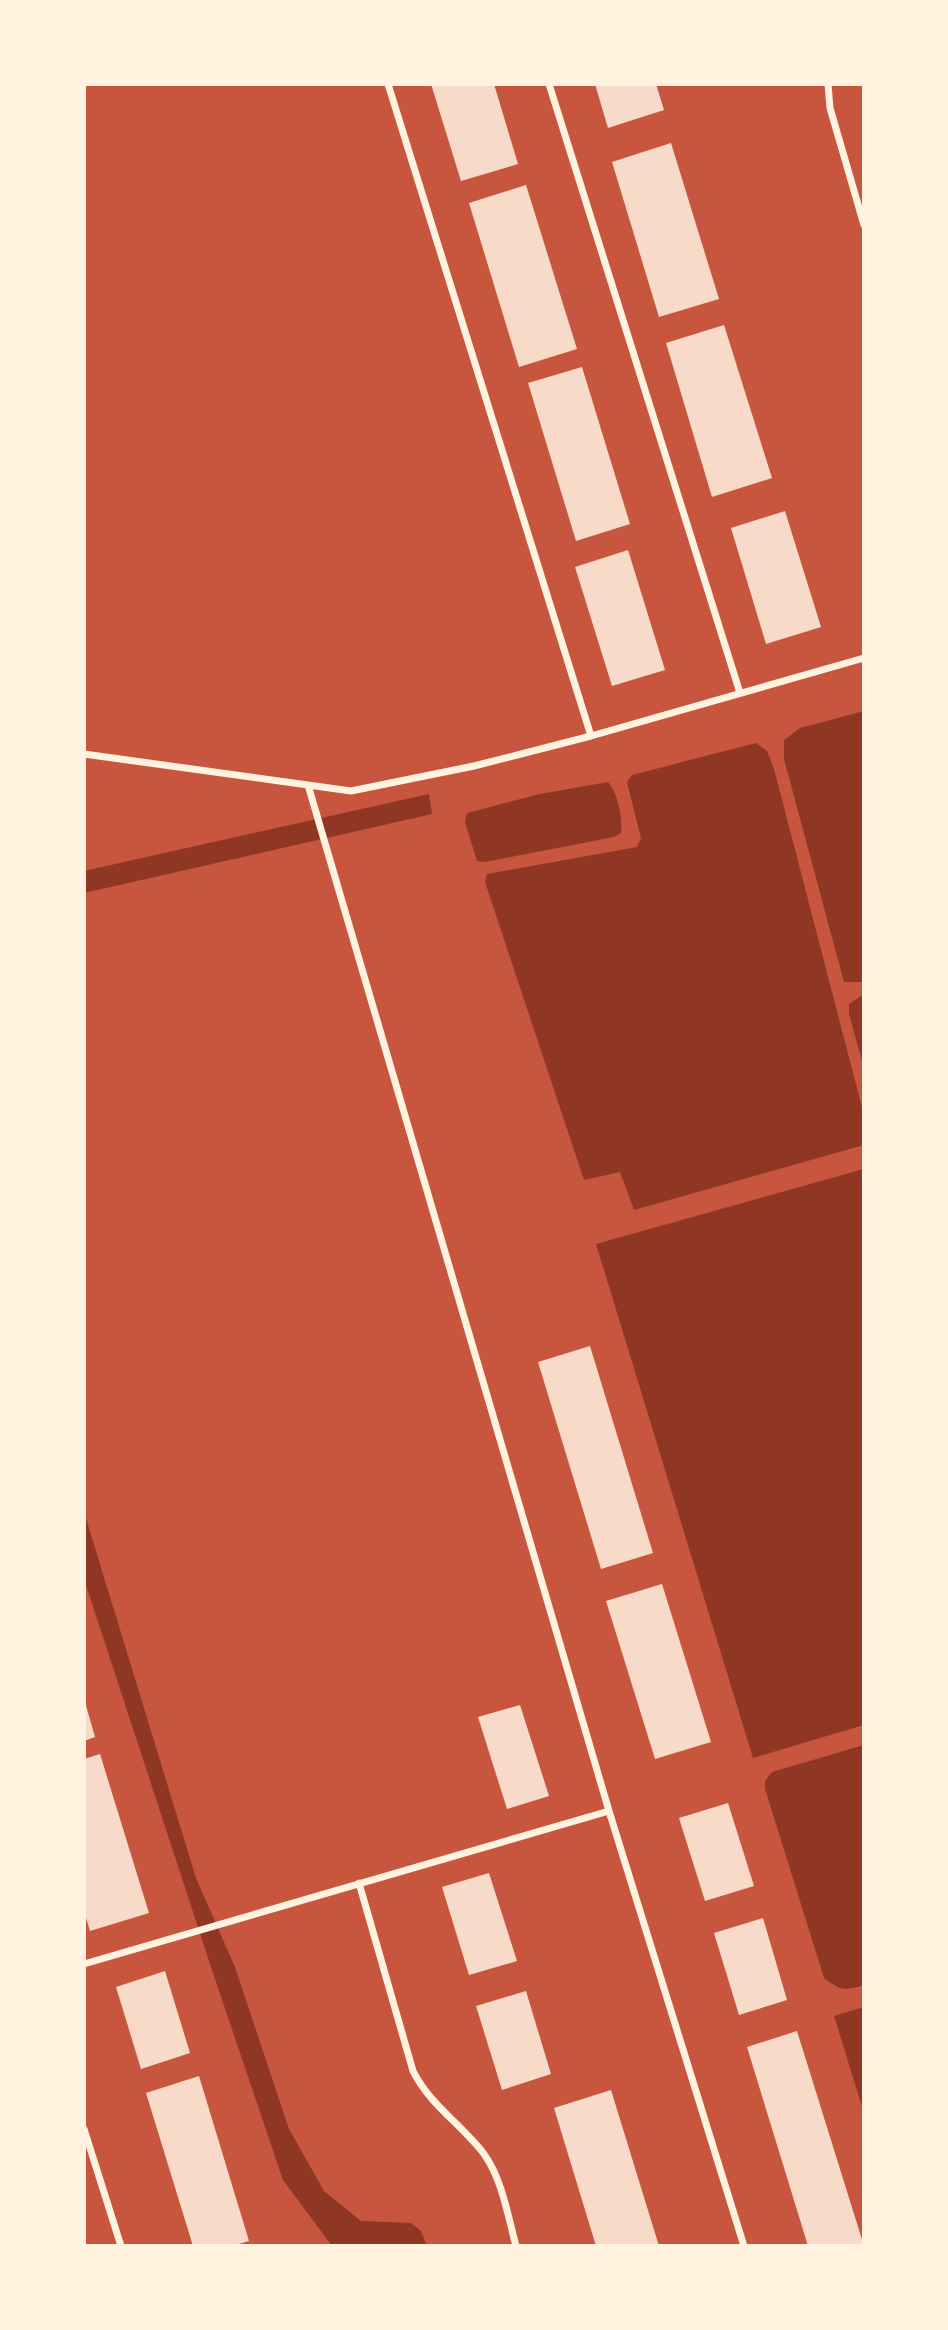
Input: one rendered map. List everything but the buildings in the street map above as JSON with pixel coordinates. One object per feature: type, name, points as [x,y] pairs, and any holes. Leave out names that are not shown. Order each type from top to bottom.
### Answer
[{"type":"street","points":[[388,84],[591,736]]},
{"type":"street","points":[[549,84],[740,693]]},
{"type":"street","points":[[828,84],[830,108],[864,225]]},
{"type":"street","points":[[84,754],[351,791],[474,766],[591,736],[864,658]]},
{"type":"street","points":[[308,785],[609,1811],[744,2246]]},
{"type":"street","points":[[84,1964],[609,1811]]},
{"type":"street","points":[[359,1883],[413,2071],[423,2089],[483,2154],[494,2171],[516,2246]]},
{"type":"street","points":[[84,2129],[121,2246]]},
{"type":"shaded area","points":[[864,711],[864,982],[844,982],[784,759],[784,740],[800,728]]},
{"type":"shaded area","points":[[756,743],[767,751],[774,769],[864,1115],[864,1145],[634,1210],[620,1172],[584,1180],[485,882],[487,874],[637,847],[641,838],[627,782],[632,775]]},
{"type":"shaded area","points":[[608,782],[619,806],[621,833],[614,837],[485,862],[477,861],[465,822],[467,813],[540,794]]},
{"type":"shaded area","points":[[429,794],[432,814],[84,893],[84,871]]},
{"type":"shaded area","points":[[864,994],[864,1068],[849,1014],[849,1004]]},
{"type":"shaded area","points":[[864,1169],[864,1725],[753,1758],[596,1244]]},
{"type":"shaded area","points":[[84,1512],[196,1878],[235,1967],[289,2129],[324,2191],[361,2221],[411,2223],[421,2231],[427,2246],[332,2246],[283,2180],[84,1579]]},
{"type":"shaded area","points":[[864,1745],[864,1985],[843,1989],[824,1978],[765,1789],[765,1781],[772,1772]]},
{"type":"shaded area","points":[[864,2007],[864,2113],[834,2016]]}]
